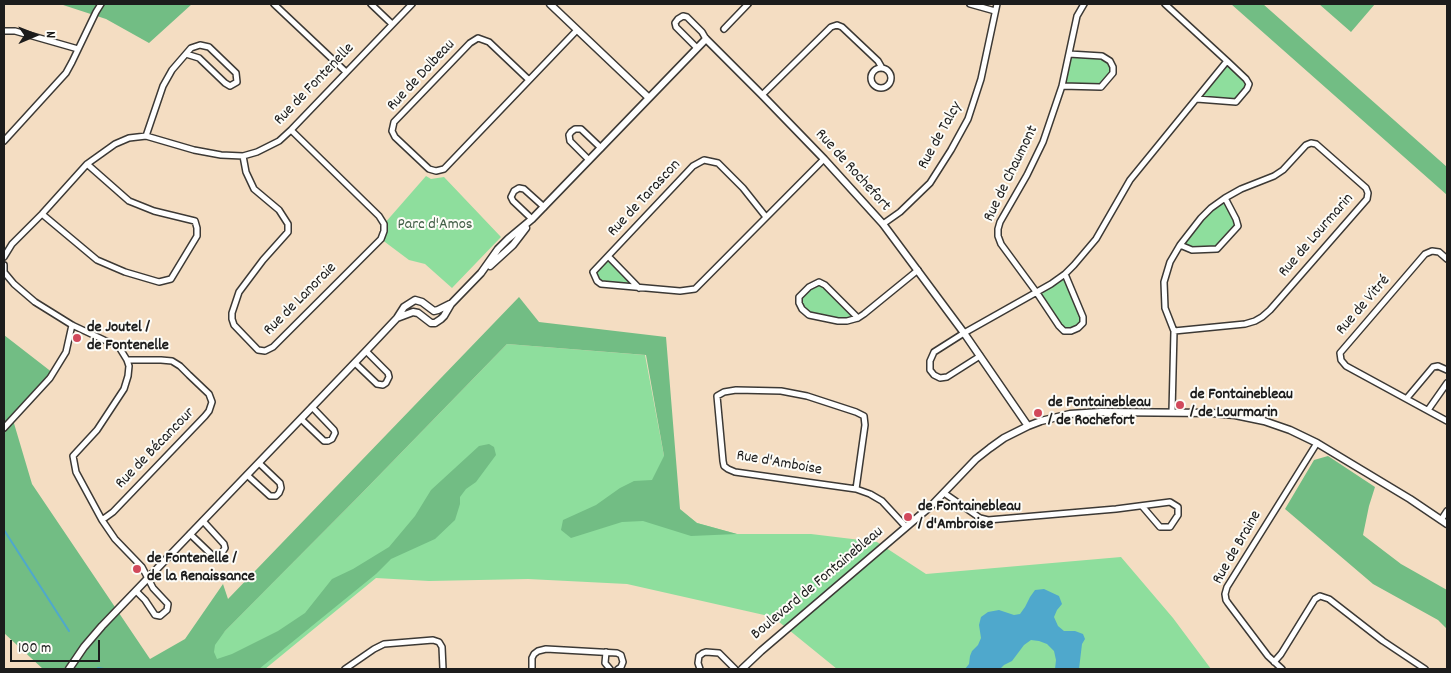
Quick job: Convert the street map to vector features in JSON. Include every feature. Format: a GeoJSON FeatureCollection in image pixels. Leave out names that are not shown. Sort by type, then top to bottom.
{"type":"FeatureCollection","features":[{"type":"Feature","properties":{"kind":"street"},"geometry":{"type":"LineString","coordinates":[[4,141],[66,73],[101,4]]}},
{"type":"Feature","properties":{"kind":"street"},"geometry":{"type":"LineString","coordinates":[[274,4],[346,72]]}},
{"type":"Feature","properties":{"kind":"street"},"geometry":{"type":"LineString","coordinates":[[371,4],[392,24]]}},
{"type":"Feature","properties":{"kind":"street","name":"Rue de Fontenelle"},"geometry":{"type":"LineString","coordinates":[[4,257],[12,244],[88,164],[115,144],[129,138],[146,136],[194,150],[221,155],[243,156],[257,152],[279,141],[412,4]]}},
{"type":"Feature","properties":{"kind":"street"},"geometry":{"type":"LineString","coordinates":[[550,4],[649,98]]}},
{"type":"Feature","properties":{"kind":"street"},"geometry":{"type":"LineString","coordinates":[[724,28],[748,4]]}},
{"type":"Feature","properties":{"kind":"street"},"geometry":{"type":"LineString","coordinates":[[970,4],[995,11]]}},
{"type":"Feature","properties":{"kind":"street","name":"Rue de Talcy"},"geometry":{"type":"LineString","coordinates":[[883,224],[900,212],[930,183],[968,119],[981,79],[997,4]]}},
{"type":"Feature","properties":{"kind":"street","name":"Rue de Chaumont"},"geometry":{"type":"LineString","coordinates":[[1065,274],[1083,317],[1083,323],[1078,328],[1064,331],[1001,244],[998,229],[1043,142],[1062,86],[1077,16],[1084,4]]}},
{"type":"Feature","properties":{"kind":"street"},"geometry":{"type":"LineString","coordinates":[[1165,4],[1246,79],[1248,84],[1247,89],[1236,102],[1196,99]]}},
{"type":"Feature","properties":{"kind":"street"},"geometry":{"type":"LineString","coordinates":[[397,318],[410,312],[415,312],[429,322],[435,323],[444,316],[451,304],[481,273],[513,245],[532,219],[706,39],[702,32],[687,17],[683,16],[675,23],[676,28],[697,48]]}},
{"type":"Feature","properties":{"kind":"street"},"geometry":{"type":"LineString","coordinates":[[762,94],[831,27],[836,25],[842,27],[888,72],[890,82],[886,87],[880,89],[871,83],[870,77],[873,71],[882,68]]}},
{"type":"Feature","properties":{"kind":"street","name":"Rue de Dolbeau"},"geometry":{"type":"LineString","coordinates":[[529,80],[489,42],[478,38],[470,43],[394,122],[392,131],[395,137],[429,169],[436,171],[444,169],[577,30]]}},
{"type":"Feature","properties":{"kind":"street"},"geometry":{"type":"LineString","coordinates":[[4,31],[15,31],[78,49]]}},
{"type":"Feature","properties":{"kind":"street","name":"Rue de Rochefort"},"geometry":{"type":"LineString","coordinates":[[706,39],[762,94],[883,224],[964,333],[1028,426]]}},
{"type":"Feature","properties":{"kind":"street"},"geometry":{"type":"LineString","coordinates":[[146,136],[163,86],[172,70],[191,48],[200,45],[209,47],[236,74],[236,82],[230,86],[199,58],[186,54]]}},
{"type":"Feature","properties":{"kind":"street"},"geometry":{"type":"LineString","coordinates":[[1062,86],[1101,87],[1113,73],[1110,61],[1102,56],[1069,54]]}},
{"type":"Feature","properties":{"kind":"street"},"geometry":{"type":"LineString","coordinates":[[980,356],[947,377],[940,378],[930,370],[930,361],[934,352],[964,333],[1037,293],[1065,274],[1096,239],[1130,180],[1227,61]]}},
{"type":"Feature","properties":{"kind":"street"},"geometry":{"type":"LineString","coordinates":[[589,160],[570,140],[569,135],[571,132],[576,129],[581,130],[601,148]]}},
{"type":"Feature","properties":{"kind":"street","name":"Rue de Lanoraie"},"geometry":{"type":"LineString","coordinates":[[243,156],[246,172],[254,189],[279,210],[288,224],[288,232],[263,260],[239,292],[232,313],[234,325],[258,350],[265,351],[380,238],[384,231],[384,224],[379,216],[291,130]]}},
{"type":"Feature","properties":{"kind":"street","name":"Rue de Lourmarin"},"geometry":{"type":"LineString","coordinates":[[1172,412],[1174,331],[1165,308],[1164,282],[1170,262],[1180,245],[1201,218],[1225,198],[1283,170],[1306,145],[1311,143],[1316,144],[1366,188],[1368,193],[1367,199],[1262,317],[1245,324],[1174,331]]}},
{"type":"Feature","properties":{"kind":"street","name":"Rue de Tarascon"},"geometry":{"type":"LineString","coordinates":[[766,217],[743,188],[718,163],[704,160],[693,166],[593,272],[597,281],[601,284],[680,291],[695,290],[824,159]]}},
{"type":"Feature","properties":{"kind":"street"},"geometry":{"type":"LineString","coordinates":[[42,214],[97,260],[125,272],[159,282],[171,279],[197,236],[195,221],[154,211],[129,201],[88,164]]}},
{"type":"Feature","properties":{"kind":"street"},"geometry":{"type":"LineString","coordinates":[[532,219],[513,201],[514,191],[524,188],[544,207]]}},
{"type":"Feature","properties":{"kind":"street"},"geometry":{"type":"LineString","coordinates":[[1180,245],[1192,250],[1217,249],[1238,226],[1236,218],[1225,198]]}},
{"type":"Feature","properties":{"kind":"street","name":"Rue de Vitré"},"geometry":{"type":"LineString","coordinates":[[1447,259],[1439,252],[1432,251],[1425,254],[1340,353],[1341,360],[1346,366],[1408,398],[1447,421]]}},
{"type":"Feature","properties":{"kind":"street","name":"Rue de Tarascon"},"geometry":{"type":"LineString","coordinates":[[608,256],[639,288]]}},
{"type":"Feature","properties":{"kind":"street"},"geometry":{"type":"LineString","coordinates":[[4,265],[4,272],[14,284],[35,302],[72,325],[119,347],[127,360],[129,366],[128,376],[124,389],[97,430],[73,456],[76,472],[102,520],[115,539],[142,567],[153,588],[168,604],[168,609],[160,616],[155,616],[145,600],[136,591]]}},
{"type":"Feature","properties":{"kind":"street"},"geometry":{"type":"LineString","coordinates":[[858,318],[825,285],[819,282],[809,287],[800,297],[799,303],[802,309],[809,314],[838,321],[847,321],[858,318],[918,270]]}},
{"type":"Feature","properties":{"kind":"street"},"geometry":{"type":"LineString","coordinates":[[70,669],[91,638],[355,363],[397,318],[404,306],[413,301],[420,301],[435,311],[451,304]]}},
{"type":"Feature","properties":{"kind":"street"},"geometry":{"type":"LineString","coordinates":[[4,428],[50,378],[66,352],[72,325]]}},
{"type":"Feature","properties":{"kind":"street"},"geometry":{"type":"LineString","coordinates":[[355,363],[377,384],[383,385],[386,383],[389,377],[388,373],[366,351]]}},
{"type":"Feature","properties":{"kind":"street","name":"Rue de Bécancour"},"geometry":{"type":"LineString","coordinates":[[102,520],[113,512],[205,416],[212,402],[209,394],[180,366],[172,362],[151,359],[127,360]]}},
{"type":"Feature","properties":{"kind":"street"},"geometry":{"type":"LineString","coordinates":[[1408,398],[1433,367],[1438,366],[1447,370]]}},
{"type":"Feature","properties":{"kind":"street"},"geometry":{"type":"LineString","coordinates":[[1428,410],[1447,383]]}},
{"type":"Feature","properties":{"kind":"street","name":"Rue d'Amboise"},"geometry":{"type":"LineString","coordinates":[[856,489],[865,425],[864,416],[807,396],[781,391],[736,390],[724,392],[717,396],[723,461],[724,466],[728,469],[735,472],[856,489],[882,501],[906,527]]}},
{"type":"Feature","properties":{"kind":"street"},"geometry":{"type":"LineString","coordinates":[[301,419],[324,441],[332,439],[335,434],[334,430],[312,407]]}},
{"type":"Feature","properties":{"kind":"street","name":"Boulevard de Fontainebleau"},"geometry":{"type":"LineString","coordinates":[[742,669],[944,494],[976,459],[990,448],[1004,438],[1028,426],[1070,414],[1101,412],[1224,413],[1264,421],[1290,430],[1317,443],[1402,494],[1447,524]]}},
{"type":"Feature","properties":{"kind":"street","name":"Rue de Braine"},"geometry":{"type":"LineString","coordinates":[[1282,669],[1274,662],[1228,603],[1225,594],[1227,587],[1317,443]]}},
{"type":"Feature","properties":{"kind":"street"},"geometry":{"type":"LineString","coordinates":[[247,475],[270,496],[274,497],[279,493],[281,490],[280,483],[259,463]]}},
{"type":"Feature","properties":{"kind":"street"},"geometry":{"type":"LineString","coordinates":[[944,494],[980,518],[988,520],[1170,502],[1178,507],[1178,515],[1170,527],[1160,527],[1142,506]]}},
{"type":"Feature","properties":{"kind":"street"},"geometry":{"type":"LineString","coordinates":[[1440,520],[1447,512]]}},
{"type":"Feature","properties":{"kind":"street"},"geometry":{"type":"LineString","coordinates":[[190,534],[211,554],[215,556],[221,554],[225,548],[224,544],[203,521]]}},
{"type":"Feature","properties":{"kind":"street"},"geometry":{"type":"LineString","coordinates":[[1274,662],[1281,654],[1315,599],[1323,596],[1383,641],[1425,669]]}},
{"type":"Feature","properties":{"kind":"street"},"geometry":{"type":"LineString","coordinates":[[345,669],[374,648],[384,644],[433,640],[439,642],[442,648],[443,669]]}},
{"type":"Feature","properties":{"kind":"street"},"geometry":{"type":"LineString","coordinates":[[532,669],[533,656],[536,652],[543,649],[617,653],[621,656],[623,663],[618,669]]}},
{"type":"Feature","properties":{"kind":"street"},"geometry":{"type":"LineString","coordinates":[[606,652],[605,662],[610,669]]}},
{"type":"Feature","properties":{"kind":"street"},"geometry":{"type":"LineString","coordinates":[[700,669],[698,663],[699,656],[703,652],[719,653],[735,669]]}},
{"type":"Feature","properties":{"kind":"green space"},"geometry":{"type":"Polygon","coordinates":[[[60,4],[192,4],[149,43],[106,19],[60,4]]]}},
{"type":"Feature","properties":{"kind":"green space"},"geometry":{"type":"Polygon","coordinates":[[[1231,4],[1263,4],[1447,167],[1447,195],[1231,4]]]}},
{"type":"Feature","properties":{"kind":"green space"},"geometry":{"type":"Polygon","coordinates":[[[1319,4],[1375,4],[1351,32],[1319,4]]]}},
{"type":"Feature","properties":{"kind":"green space"},"geometry":{"type":"Polygon","coordinates":[[[1069,54],[1102,56],[1110,61],[1113,73],[1101,87],[1062,86],[1069,54]]]}},
{"type":"Feature","properties":{"kind":"green space"},"geometry":{"type":"Polygon","coordinates":[[[1227,61],[1249,84],[1236,102],[1197,99],[1227,61]]]}},
{"type":"Feature","properties":{"kind":"green space","name":"Parc d'Amos"},"geometry":{"type":"Polygon","coordinates":[[[426,176],[431,179],[444,177],[501,237],[452,288],[425,264],[409,260],[381,239],[384,224],[426,176]]]}},
{"type":"Feature","properties":{"kind":"green space"},"geometry":{"type":"Polygon","coordinates":[[[1225,198],[1238,226],[1217,249],[1192,250],[1180,245],[1201,218],[1225,198]]]}},
{"type":"Feature","properties":{"kind":"green space"},"geometry":{"type":"Polygon","coordinates":[[[608,256],[639,288],[601,284],[593,272],[608,256]]]}},
{"type":"Feature","properties":{"kind":"green space"},"geometry":{"type":"Polygon","coordinates":[[[1065,274],[1083,323],[1078,328],[1064,331],[1037,293],[1065,274]]]}},
{"type":"Feature","properties":{"kind":"green space"},"geometry":{"type":"Polygon","coordinates":[[[819,282],[858,318],[847,321],[816,316],[802,309],[800,297],[819,282]]]}},
{"type":"Feature","properties":{"kind":"green space"},"geometry":{"type":"Polygon","coordinates":[[[519,297],[539,322],[666,337],[680,509],[697,523],[737,534],[691,536],[643,521],[622,522],[571,538],[561,530],[563,520],[596,505],[620,488],[634,481],[652,480],[664,456],[646,355],[507,344],[225,631],[215,645],[214,652],[217,659],[232,654],[278,631],[305,613],[332,579],[353,569],[389,547],[415,516],[431,490],[479,446],[489,444],[494,447],[496,455],[476,482],[466,489],[460,497],[455,520],[435,539],[391,559],[376,574],[259,669],[43,669],[4,633],[4,335],[53,373],[13,420],[32,484],[150,659],[185,639],[223,584],[228,599],[519,297]]]}},
{"type":"Feature","properties":{"kind":"green space"},"geometry":{"type":"Polygon","coordinates":[[[507,344],[645,355],[664,456],[680,510],[697,523],[737,534],[811,534],[877,542],[926,574],[1121,557],[1173,618],[1211,669],[837,669],[773,617],[627,584],[528,579],[429,581],[376,578],[265,669],[187,669],[507,344]]]}},
{"type":"Feature","properties":{"kind":"green space"},"geometry":{"type":"Polygon","coordinates":[[[1328,456],[1375,487],[1363,535],[1401,564],[1447,590],[1447,629],[1438,620],[1373,584],[1285,509],[1314,460],[1328,456]]]}},
{"type":"Feature","properties":{"kind":"water"},"geometry":{"type":"Polygon","coordinates":[[[1044,589],[1059,596],[1062,604],[1054,617],[1058,626],[1064,631],[1075,631],[1083,634],[1085,639],[1082,644],[1079,669],[1055,669],[1054,651],[1047,644],[1031,640],[1024,645],[1012,661],[1000,669],[965,669],[969,664],[972,651],[978,645],[981,638],[979,625],[981,617],[988,612],[999,610],[1014,615],[1020,614],[1035,590],[1044,589]]]}},
{"type":"Feature","properties":{"kind":"waterway"},"geometry":{"type":"LineString","coordinates":[[4,530],[69,631]]}},
{"type":"Feature","properties":{"kind":"waterway"},"geometry":{"type":"LineString","coordinates":[[98,668],[104,669]]}},
{"type":"Feature","properties":{"kind":"place","name":"de Joutel / de Fontenelle"},"geometry":{"type":"Point","coordinates":[77,338]}},
{"type":"Feature","properties":{"kind":"place","name":"de Fontainebleau / de Lourmarin"},"geometry":{"type":"Point","coordinates":[1180,405]}},
{"type":"Feature","properties":{"kind":"place","name":"de Fontainebleau / de Rochefort"},"geometry":{"type":"Point","coordinates":[1038,413]}},
{"type":"Feature","properties":{"kind":"place","name":"de Fontainebleau / d'Ambroise"},"geometry":{"type":"Point","coordinates":[908,517]}},
{"type":"Feature","properties":{"kind":"place","name":"de Fontenelle / de la Renaissance"},"geometry":{"type":"Point","coordinates":[137,569]}}]}
